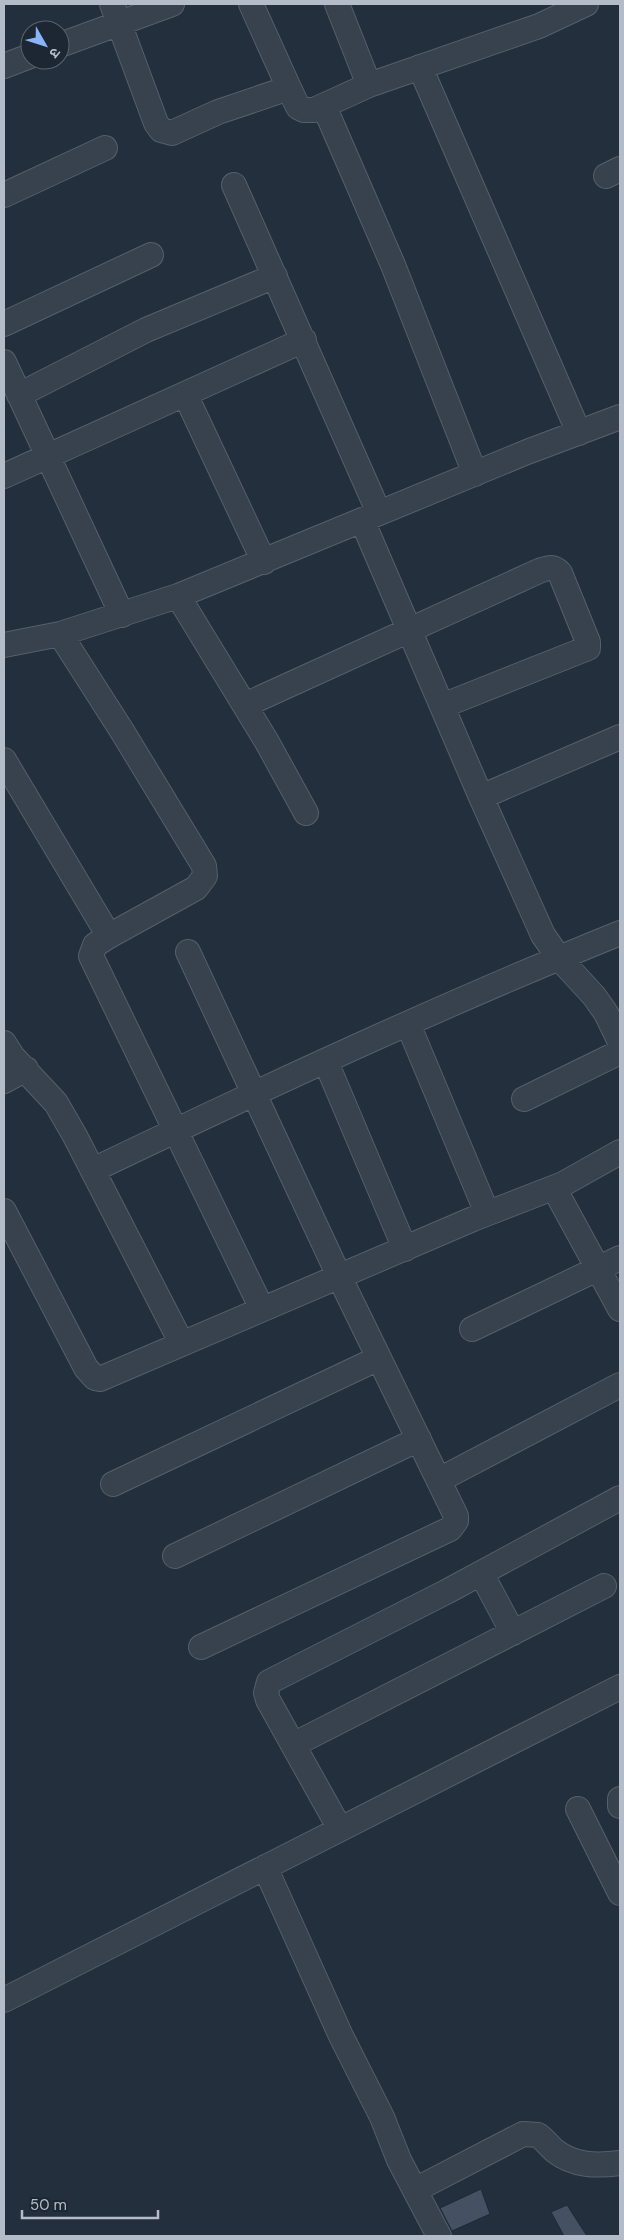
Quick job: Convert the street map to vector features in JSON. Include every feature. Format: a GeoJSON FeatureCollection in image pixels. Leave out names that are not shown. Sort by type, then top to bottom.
{"type":"FeatureCollection","features":[{"type":"Feature","properties":{"kind":"street"},"geometry":{"type":"LineString","coordinates":[[70,39],[115,13],[172,4]]}},
{"type":"Feature","properties":{"kind":"street"},"geometry":{"type":"LineString","coordinates":[[251,4],[294,101],[304,110],[309,111],[368,85],[539,26],[586,4]]}},
{"type":"Feature","properties":{"kind":"street"},"geometry":{"type":"LineString","coordinates":[[337,4],[368,85]]}},
{"type":"Feature","properties":{"kind":"street"},"geometry":{"type":"LineString","coordinates":[[115,13],[156,123],[161,130],[172,132],[218,112],[289,88]]}},
{"type":"Feature","properties":{"kind":"street"},"geometry":{"type":"LineString","coordinates":[[4,66],[20,60]]}},
{"type":"Feature","properties":{"kind":"street"},"geometry":{"type":"LineString","coordinates":[[420,66],[579,432]]}},
{"type":"Feature","properties":{"kind":"street"},"geometry":{"type":"LineString","coordinates":[[324,106],[393,265],[476,474]]}},
{"type":"Feature","properties":{"kind":"street"},"geometry":{"type":"LineString","coordinates":[[4,196],[105,148]]}},
{"type":"Feature","properties":{"kind":"street"},"geometry":{"type":"LineString","coordinates":[[234,185],[304,340],[371,516],[409,630],[543,935],[559,958],[594,996],[606,1013],[620,1042]]}},
{"type":"Feature","properties":{"kind":"street"},"geometry":{"type":"LineString","coordinates":[[4,324],[151,255]]}},
{"type":"Feature","properties":{"kind":"street"},"geometry":{"type":"LineString","coordinates":[[19,395],[146,330],[275,276]]}},
{"type":"Feature","properties":{"kind":"street"},"geometry":{"type":"LineString","coordinates":[[4,476],[304,340]]}},
{"type":"Feature","properties":{"kind":"street"},"geometry":{"type":"LineString","coordinates":[[5,367],[122,615]]}},
{"type":"Feature","properties":{"kind":"street"},"geometry":{"type":"LineString","coordinates":[[185,394],[264,562]]}},
{"type":"Feature","properties":{"kind":"street"},"geometry":{"type":"LineString","coordinates":[[4,644],[60,634],[178,596],[264,562],[371,516],[620,417]]}},
{"type":"Feature","properties":{"kind":"street"},"geometry":{"type":"LineString","coordinates":[[245,705],[549,567],[556,568],[560,573],[588,642],[588,648],[442,706]]}},
{"type":"Feature","properties":{"kind":"street"},"geometry":{"type":"LineString","coordinates":[[178,596],[245,705],[306,813]]}},
{"type":"Feature","properties":{"kind":"street"},"geometry":{"type":"LineString","coordinates":[[60,634],[122,731],[204,866],[205,876],[196,888],[109,936],[95,945],[90,956],[177,1130],[262,1309]]}},
{"type":"Feature","properties":{"kind":"street"},"geometry":{"type":"LineString","coordinates":[[481,797],[620,737]]}},
{"type":"Feature","properties":{"kind":"street"},"geometry":{"type":"LineString","coordinates":[[4,760],[109,936]]}},
{"type":"Feature","properties":{"kind":"street"},"geometry":{"type":"LineString","coordinates":[[93,1170],[253,1094],[408,1024],[620,933]]}},
{"type":"Feature","properties":{"kind":"street"},"geometry":{"type":"LineString","coordinates":[[188,952],[253,1094],[456,1516],[456,1521],[450,1529],[201,1648]]}},
{"type":"Feature","properties":{"kind":"street"},"geometry":{"type":"LineString","coordinates":[[408,1024],[487,1213]]}},
{"type":"Feature","properties":{"kind":"street"},"geometry":{"type":"LineString","coordinates":[[4,1043],[13,1057],[56,1103],[93,1170],[182,1344]]}},
{"type":"Feature","properties":{"kind":"street"},"geometry":{"type":"LineString","coordinates":[[524,1100],[620,1052]]}},
{"type":"Feature","properties":{"kind":"street"},"geometry":{"type":"LineString","coordinates":[[326,1062],[405,1249]]}},
{"type":"Feature","properties":{"kind":"street"},"geometry":{"type":"LineString","coordinates":[[4,1081],[26,1069]]}},
{"type":"Feature","properties":{"kind":"street"},"geometry":{"type":"LineString","coordinates":[[4,1211],[86,1368],[95,1378],[106,1378],[487,1213],[554,1188],[620,1152]]}},
{"type":"Feature","properties":{"kind":"street"},"geometry":{"type":"LineString","coordinates":[[554,1188],[620,1309]]}},
{"type":"Feature","properties":{"kind":"street"},"geometry":{"type":"LineString","coordinates":[[472,1329],[599,1270],[620,1258]]}},
{"type":"Feature","properties":{"kind":"street"},"geometry":{"type":"LineString","coordinates":[[112,1484],[379,1358]]}},
{"type":"Feature","properties":{"kind":"street"},"geometry":{"type":"LineString","coordinates":[[439,1480],[620,1385]]}},
{"type":"Feature","properties":{"kind":"street"},"geometry":{"type":"LineString","coordinates":[[175,1556],[419,1439]]}},
{"type":"Feature","properties":{"kind":"street"},"geometry":{"type":"LineString","coordinates":[[340,1829],[268,1700],[266,1693],[269,1682],[481,1573],[620,1498]]}},
{"type":"Feature","properties":{"kind":"street"},"geometry":{"type":"LineString","coordinates":[[481,1573],[513,1633]]}},
{"type":"Feature","properties":{"kind":"street"},"geometry":{"type":"LineString","coordinates":[[293,1745],[604,1586]]}},
{"type":"Feature","properties":{"kind":"street"},"geometry":{"type":"LineString","coordinates":[[4,2000],[620,1686]]}},
{"type":"Feature","properties":{"kind":"street"},"geometry":{"type":"LineString","coordinates":[[620,1799],[620,1806]]}},
{"type":"Feature","properties":{"kind":"street"},"geometry":{"type":"LineString","coordinates":[[578,1809],[620,1893]]}},
{"type":"Feature","properties":{"kind":"street"},"geometry":{"type":"LineString","coordinates":[[265,1867],[307,1962],[374,2099],[399,2160],[439,2236]]}},
{"type":"Feature","properties":{"kind":"street"},"geometry":{"type":"LineString","coordinates":[[415,2190],[523,2134],[538,2135],[568,2160],[602,2165],[620,2163]]}},
{"type":"Feature","properties":{"kind":"building"},"geometry":{"type":"Polygon","coordinates":[[[481,2189],[490,2214],[452,2231],[440,2208],[481,2189]]]}},
{"type":"Feature","properties":{"kind":"building"},"geometry":{"type":"Polygon","coordinates":[[[567,2205],[587,2236],[564,2236],[551,2212],[567,2205]]]}}]}
